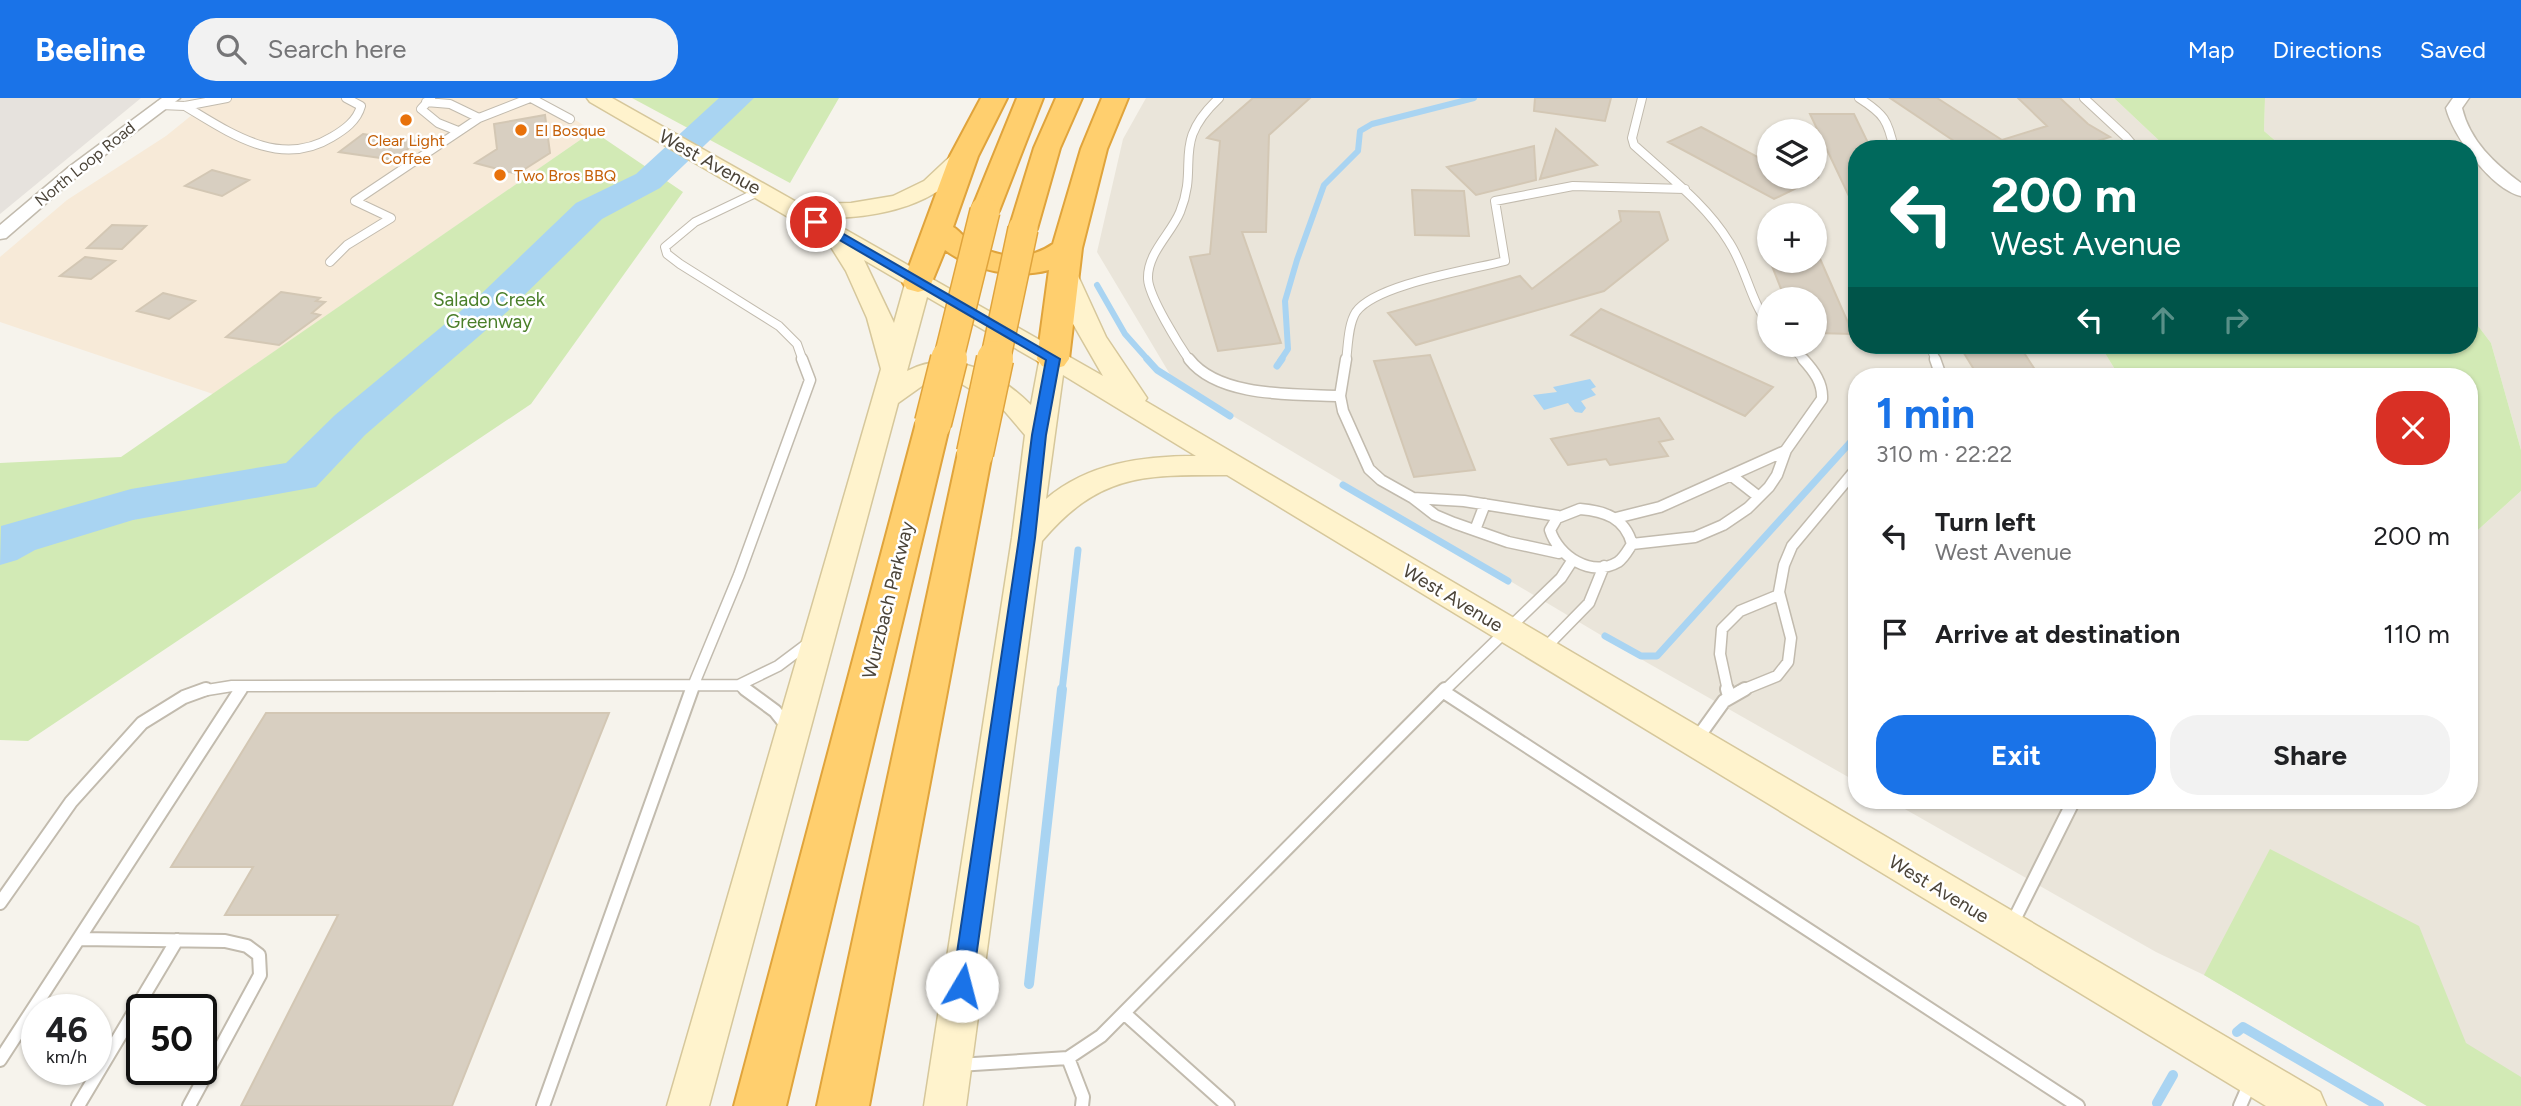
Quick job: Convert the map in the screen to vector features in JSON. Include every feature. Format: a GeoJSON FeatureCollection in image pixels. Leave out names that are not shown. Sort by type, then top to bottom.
{"type":"FeatureCollection","features":[{"type":"Feature","properties":{"kind":"highway"},"geometry":{"type":"LineString","coordinates":[[919,283],[964,156],[994,98]]}},
{"type":"Feature","properties":{"kind":"highway","name":"Wurzbach Parkway"},"geometry":{"type":"LineString","coordinates":[[760,1106],[985,211],[1030,98]]}},
{"type":"Feature","properties":{"kind":"highway"},"geometry":{"type":"LineString","coordinates":[[843,1106],[1023,229],[1047,148],[1069,98]]}},
{"type":"Feature","properties":{"kind":"highway"},"geometry":{"type":"LineString","coordinates":[[1053,359],[1065,259],[1094,149],[1115,98]]}},
{"type":"Feature","properties":{"kind":"highway"},"geometry":{"type":"LineString","coordinates":[[940,219],[949,241],[967,252],[1013,266],[1065,259]]}},
{"type":"Feature","properties":{"kind":"highway"},"geometry":{"type":"LineString","coordinates":[[867,1106],[871,974]]}},
{"type":"Feature","properties":{"kind":"main road","name":"West Avenue"},"geometry":{"type":"LineString","coordinates":[[597,98],[798,211],[1145,413],[2305,1106]]}},
{"type":"Feature","properties":{"kind":"main road"},"geometry":{"type":"LineString","coordinates":[[798,211],[847,212],[875,209],[902,201],[934,185],[964,156]]}},
{"type":"Feature","properties":{"kind":"main road"},"geometry":{"type":"LineString","coordinates":[[834,233],[858,271],[880,318],[893,368]]}},
{"type":"Feature","properties":{"kind":"main road"},"geometry":{"type":"LineString","coordinates":[[1065,259],[1079,314],[1106,363],[1145,413]]}},
{"type":"Feature","properties":{"kind":"main road"},"geometry":{"type":"LineString","coordinates":[[688,1106],[919,283]]}},
{"type":"Feature","properties":{"kind":"main road"},"geometry":{"type":"LineString","coordinates":[[945,1106],[1027,538],[1039,435],[1053,359]]}},
{"type":"Feature","properties":{"kind":"main road"},"geometry":{"type":"LineString","coordinates":[[884,401],[916,376],[936,370],[960,370],[1014,402],[1026,413],[1039,435]]}},
{"type":"Feature","properties":{"kind":"main road"},"geometry":{"type":"LineString","coordinates":[[1027,538],[1062,500],[1095,479],[1161,466],[1233,466]]}},
{"type":"Feature","properties":{"kind":"street"},"geometry":{"type":"LineString","coordinates":[[2461,98],[2454,108],[2456,122],[2466,140]]}},
{"type":"Feature","properties":{"kind":"street","name":"North Loop Road"},"geometry":{"type":"LineString","coordinates":[[0,234],[75,170],[172,103]]}},
{"type":"Feature","properties":{"kind":"street"},"geometry":{"type":"LineString","coordinates":[[2478,151],[2521,191]]}},
{"type":"Feature","properties":{"kind":"lane"},"geometry":{"type":"LineString","coordinates":[[172,103],[228,98]]}},
{"type":"Feature","properties":{"kind":"lane"},"geometry":{"type":"LineString","coordinates":[[172,103],[264,150],[286,152],[317,146],[352,122],[360,113],[361,106],[346,98]]}},
{"type":"Feature","properties":{"kind":"lane"},"geometry":{"type":"LineString","coordinates":[[330,262],[347,245],[391,218],[355,201],[479,118],[531,98],[570,119]]}},
{"type":"Feature","properties":{"kind":"lane"},"geometry":{"type":"LineString","coordinates":[[1219,98],[1204,110],[1193,124],[1189,138],[1183,201],[1173,227],[1152,259],[1147,275],[1151,294],[1191,362],[1204,374],[1231,384],[1277,392],[1340,396]]}},
{"type":"Feature","properties":{"kind":"lane"},"geometry":{"type":"LineString","coordinates":[[1642,98],[1632,138],[1634,145],[1712,216],[1731,244],[1757,308]]}},
{"type":"Feature","properties":{"kind":"lane"},"geometry":{"type":"LineString","coordinates":[[1859,98],[1880,112],[1889,125],[1892,140]]}},
{"type":"Feature","properties":{"kind":"lane"},"geometry":{"type":"LineString","coordinates":[[2084,98],[2129,140]]}},
{"type":"Feature","properties":{"kind":"lane"},"geometry":{"type":"LineString","coordinates":[[458,131],[438,123],[421,109],[428,100],[450,104],[479,118]]}},
{"type":"Feature","properties":{"kind":"lane"},"geometry":{"type":"LineString","coordinates":[[1413,498],[1485,504],[1558,516],[1580,509],[1605,513],[1616,518],[1631,534],[1632,544],[1628,554],[1619,562],[1588,566],[1559,553],[1508,542],[1435,515],[1413,498],[1381,480],[1369,469],[1343,411],[1340,396],[1354,315],[1366,301],[1392,289],[1505,261],[1495,201],[1573,186],[1685,189]]}},
{"type":"Feature","properties":{"kind":"lane"},"geometry":{"type":"LineString","coordinates":[[543,1106],[693,685],[739,575],[810,380],[797,344],[779,326],[680,264],[667,254],[665,247],[669,240],[689,227],[760,191]]}},
{"type":"Feature","properties":{"kind":"lane"},"geometry":{"type":"LineString","coordinates":[[1632,544],[1682,540],[1713,529],[1734,520],[1759,497],[1777,475],[1785,451],[1815,415],[1824,399],[1812,366],[1803,357]]}},
{"type":"Feature","properties":{"kind":"lane"},"geometry":{"type":"LineString","coordinates":[[1616,518],[1660,507],[1785,451]]}},
{"type":"Feature","properties":{"kind":"lane"},"geometry":{"type":"LineString","coordinates":[[1732,476],[1759,497]]}},
{"type":"Feature","properties":{"kind":"lane"},"geometry":{"type":"LineString","coordinates":[[1694,742],[1729,696],[1764,684],[1787,665],[1792,651],[1790,631],[1779,595],[1782,572],[1792,546],[1848,479]]}},
{"type":"Feature","properties":{"kind":"lane"},"geometry":{"type":"LineString","coordinates":[[1475,530],[1485,504]]}},
{"type":"Feature","properties":{"kind":"lane"},"geometry":{"type":"LineString","coordinates":[[1558,516],[1549,533],[1559,553]]}},
{"type":"Feature","properties":{"kind":"lane"},"geometry":{"type":"LineString","coordinates":[[951,1065],[1068,1058],[1101,1036],[1505,629],[1561,578],[1572,561]]}},
{"type":"Feature","properties":{"kind":"lane"},"geometry":{"type":"LineString","coordinates":[[1542,651],[1587,607],[1599,590],[1604,566]]}},
{"type":"Feature","properties":{"kind":"lane"},"geometry":{"type":"LineString","coordinates":[[1729,696],[1722,664],[1720,633],[1726,619],[1741,609],[1779,595]]}},
{"type":"Feature","properties":{"kind":"lane"},"geometry":{"type":"LineString","coordinates":[[0,903],[71,802],[142,723],[184,697],[206,689],[243,686],[739,685],[778,666],[818,636]]}},
{"type":"Feature","properties":{"kind":"lane"},"geometry":{"type":"LineString","coordinates":[[739,685],[775,711],[792,731]]}},
{"type":"Feature","properties":{"kind":"lane"},"geometry":{"type":"LineString","coordinates":[[0,1060],[243,686]]}},
{"type":"Feature","properties":{"kind":"lane"},"geometry":{"type":"LineString","coordinates":[[1444,692],[2078,1106]]}},
{"type":"Feature","properties":{"kind":"lane"},"geometry":{"type":"LineString","coordinates":[[2009,931],[2070,809]]}},
{"type":"Feature","properties":{"kind":"lane"},"geometry":{"type":"LineString","coordinates":[[79,939],[225,941],[247,946],[259,955],[260,975],[188,1106]]}},
{"type":"Feature","properties":{"kind":"lane"},"geometry":{"type":"LineString","coordinates":[[78,1106],[177,940]]}},
{"type":"Feature","properties":{"kind":"lane"},"geometry":{"type":"LineString","coordinates":[[1124,1013],[1228,1106]]}},
{"type":"Feature","properties":{"kind":"lane"},"geometry":{"type":"LineString","coordinates":[[1068,1058],[1083,1097],[1082,1106]]}},
{"type":"Feature","properties":{"kind":"lane"},"geometry":{"type":"LineString","coordinates":[[2240,1106],[2254,1076]]}},
{"type":"Feature","properties":{"kind":"shaded area"},"geometry":{"type":"Polygon","coordinates":[[[0,98],[141,98],[0,214],[0,98]]]}},
{"type":"Feature","properties":{"kind":"shaded area"},"geometry":{"type":"Polygon","coordinates":[[[213,98],[540,98],[593,131],[213,394],[0,322],[0,257],[67,200],[166,136],[213,98]]]}},
{"type":"Feature","properties":{"kind":"shaded area"},"geometry":{"type":"Polygon","coordinates":[[[1146,98],[2114,98],[2158,140],[1848,140],[1848,354],[2106,354],[2114,368],[1848,368],[1848,777],[1646,662],[1174,381],[1097,252],[1123,139],[1146,98]]]}},
{"type":"Feature","properties":{"kind":"shaded area"},"geometry":{"type":"Polygon","coordinates":[[[2265,98],[2521,98],[2521,450],[2491,343],[2478,326],[2478,140],[2274,140],[2264,131],[2265,98]]]}},
{"type":"Feature","properties":{"kind":"shaded area"},"geometry":{"type":"Polygon","coordinates":[[[2521,491],[2521,1106],[2427,1106],[2204,975],[2156,952],[1905,809],[2478,809],[2478,530],[2521,491]]]}},
{"type":"Feature","properties":{"kind":"green space"},"geometry":{"type":"Polygon","coordinates":[[[632,98],[839,98],[790,183],[632,98]]]}},
{"type":"Feature","properties":{"kind":"green space"},"geometry":{"type":"Polygon","coordinates":[[[2114,98],[2265,98],[2264,131],[2274,140],[2158,140],[2114,98]]]}},
{"type":"Feature","properties":{"kind":"green space","name":"Salado Creek Greenway"},"geometry":{"type":"Polygon","coordinates":[[[593,131],[683,192],[531,404],[28,741],[0,740],[0,463],[121,457],[593,131]]]}},
{"type":"Feature","properties":{"kind":"green space"},"geometry":{"type":"Polygon","coordinates":[[[2478,326],[2491,343],[2521,450],[2521,491],[2478,530],[2478,368],[2114,368],[2106,354],[2478,354],[2478,326]]]}},
{"type":"Feature","properties":{"kind":"green space"},"geometry":{"type":"Polygon","coordinates":[[[2270,849],[2419,926],[2466,1043],[2521,1077],[2521,1106],[2427,1106],[2204,975],[2270,849]]]}},
{"type":"Feature","properties":{"kind":"water"},"geometry":{"type":"Polygon","coordinates":[[[1590,379],[1596,387],[1591,389],[1596,395],[1581,401],[1586,408],[1582,413],[1575,412],[1568,403],[1544,410],[1533,395],[1557,392],[1553,387],[1590,379]]]}},
{"type":"Feature","properties":{"kind":"building"},"geometry":{"type":"Polygon","coordinates":[[[1253,98],[1310,98],[1269,135],[1266,232],[1242,232],[1281,343],[1218,351],[1190,257],[1210,254],[1220,141],[1207,138],[1253,98]]]}},
{"type":"Feature","properties":{"kind":"building"},"geometry":{"type":"Polygon","coordinates":[[[1535,98],[1611,98],[1605,121],[1534,111],[1535,98]]]}},
{"type":"Feature","properties":{"kind":"building"},"geometry":{"type":"Polygon","coordinates":[[[1890,98],[1937,98],[2002,140],[1953,140],[1890,98]]]}},
{"type":"Feature","properties":{"kind":"building"},"geometry":{"type":"Polygon","coordinates":[[[2018,98],[2060,98],[2088,124],[2110,137],[2101,140],[2002,140],[2047,126],[2018,98]]]}},
{"type":"Feature","properties":{"kind":"building"},"geometry":{"type":"Polygon","coordinates":[[[1810,114],[1854,114],[1867,140],[1848,140],[1848,194],[1827,150],[1827,119],[1812,119],[1810,114]]]}},
{"type":"Feature","properties":{"kind":"building"},"geometry":{"type":"Polygon","coordinates":[[[545,115],[550,153],[517,174],[475,163],[497,149],[494,124],[545,115]]]}},
{"type":"Feature","properties":{"kind":"building"},"geometry":{"type":"Polygon","coordinates":[[[1701,127],[1757,157],[1757,189],[1794,189],[1774,199],[1668,142],[1701,127]]]}},
{"type":"Feature","properties":{"kind":"building"},"geometry":{"type":"Polygon","coordinates":[[[1556,129],[1597,165],[1540,179],[1556,129]]]}},
{"type":"Feature","properties":{"kind":"building"},"geometry":{"type":"Polygon","coordinates":[[[363,134],[418,141],[394,160],[339,152],[363,134]]]}},
{"type":"Feature","properties":{"kind":"building"},"geometry":{"type":"Polygon","coordinates":[[[1534,146],[1536,180],[1476,195],[1447,167],[1534,146]]]}},
{"type":"Feature","properties":{"kind":"building"},"geometry":{"type":"Polygon","coordinates":[[[212,170],[249,180],[222,196],[185,186],[212,170]]]}},
{"type":"Feature","properties":{"kind":"building"},"geometry":{"type":"Polygon","coordinates":[[[1412,190],[1464,191],[1469,236],[1415,235],[1412,190]]]}},
{"type":"Feature","properties":{"kind":"building"},"geometry":{"type":"Polygon","coordinates":[[[1619,211],[1659,212],[1668,240],[1604,291],[1416,345],[1388,313],[1520,276],[1532,289],[1621,221],[1619,211]]]}},
{"type":"Feature","properties":{"kind":"building"},"geometry":{"type":"Polygon","coordinates":[[[112,225],[146,226],[122,249],[87,248],[112,225]]]}},
{"type":"Feature","properties":{"kind":"building"},"geometry":{"type":"Polygon","coordinates":[[[85,257],[115,261],[91,279],[60,276],[85,257]]]}},
{"type":"Feature","properties":{"kind":"building"},"geometry":{"type":"Polygon","coordinates":[[[1775,273],[1827,273],[1848,322],[1848,334],[1827,333],[1827,287],[1780,287],[1775,273]]]}},
{"type":"Feature","properties":{"kind":"building"},"geometry":{"type":"Polygon","coordinates":[[[281,292],[320,298],[316,301],[325,302],[312,313],[320,315],[279,345],[226,337],[281,292]]]}},
{"type":"Feature","properties":{"kind":"building"},"geometry":{"type":"Polygon","coordinates":[[[163,293],[195,301],[169,319],[137,311],[163,293]]]}},
{"type":"Feature","properties":{"kind":"building"},"geometry":{"type":"Polygon","coordinates":[[[1601,309],[1773,387],[1745,416],[1571,335],[1601,309]]]}},
{"type":"Feature","properties":{"kind":"building"},"geometry":{"type":"Polygon","coordinates":[[[1965,354],[2025,354],[2034,368],[1973,368],[1965,354]]]}},
{"type":"Feature","properties":{"kind":"building"},"geometry":{"type":"Polygon","coordinates":[[[1430,355],[1475,470],[1414,477],[1374,361],[1430,355]]]}},
{"type":"Feature","properties":{"kind":"building"},"geometry":{"type":"Polygon","coordinates":[[[1659,418],[1673,439],[1659,442],[1668,456],[1610,465],[1606,459],[1568,465],[1551,439],[1659,418]]]}},
{"type":"Feature","properties":{"kind":"building"},"geometry":{"type":"Polygon","coordinates":[[[266,713],[609,713],[452,1106],[241,1106],[338,915],[225,915],[253,867],[171,867],[266,713]]]}},
{"type":"Feature","properties":{"kind":"waterway"},"geometry":{"type":"LineString","coordinates":[[0,548],[18,538],[131,505],[300,476],[350,425],[494,303],[589,211],[648,181],[738,98]]}},
{"type":"Feature","properties":{"kind":"waterway"},"geometry":{"type":"LineString","coordinates":[[1280,361],[1288,349],[1285,301],[1297,260],[1324,185],[1358,151],[1360,131],[1372,124],[1474,98]]}},
{"type":"Feature","properties":{"kind":"waterway"},"geometry":{"type":"LineString","coordinates":[[1097,285],[1125,334],[1149,361]]}},
{"type":"Feature","properties":{"kind":"waterway"},"geometry":{"type":"LineString","coordinates":[[1147,359],[1157,370],[1230,416]]}},
{"type":"Feature","properties":{"kind":"waterway"},"geometry":{"type":"LineString","coordinates":[[1277,366],[1282,359]]}},
{"type":"Feature","properties":{"kind":"waterway"},"geometry":{"type":"LineString","coordinates":[[1605,636],[1641,656],[1657,656],[1848,445]]}},
{"type":"Feature","properties":{"kind":"waterway"},"geometry":{"type":"LineString","coordinates":[[1343,485],[1508,581]]}},
{"type":"Feature","properties":{"kind":"waterway"},"geometry":{"type":"LineString","coordinates":[[1062,691],[1078,550]]}},
{"type":"Feature","properties":{"kind":"waterway"},"geometry":{"type":"LineString","coordinates":[[1029,984],[1062,689]]}},
{"type":"Feature","properties":{"kind":"waterway"},"geometry":{"type":"LineString","coordinates":[[2237,1032],[2243,1027],[2379,1106]]}},
{"type":"Feature","properties":{"kind":"waterway"},"geometry":{"type":"LineString","coordinates":[[2157,1103],[2173,1075]]}},
{"type":"Feature","properties":{"kind":"place","name":"Clear Light Coffee"},"geometry":{"type":"Point","coordinates":[406,120]}},
{"type":"Feature","properties":{"kind":"place","name":"El Bosque"},"geometry":{"type":"Point","coordinates":[521,130]}},
{"type":"Feature","properties":{"kind":"place","name":"Two Bros BBQ"},"geometry":{"type":"Point","coordinates":[500,175]}},
{"type":"Feature","properties":{"kind":"route"},"geometry":{"type":"LineString","coordinates":[[816,222],[1053,359],[1039,435],[1027,538],[962,986]]}}]}
